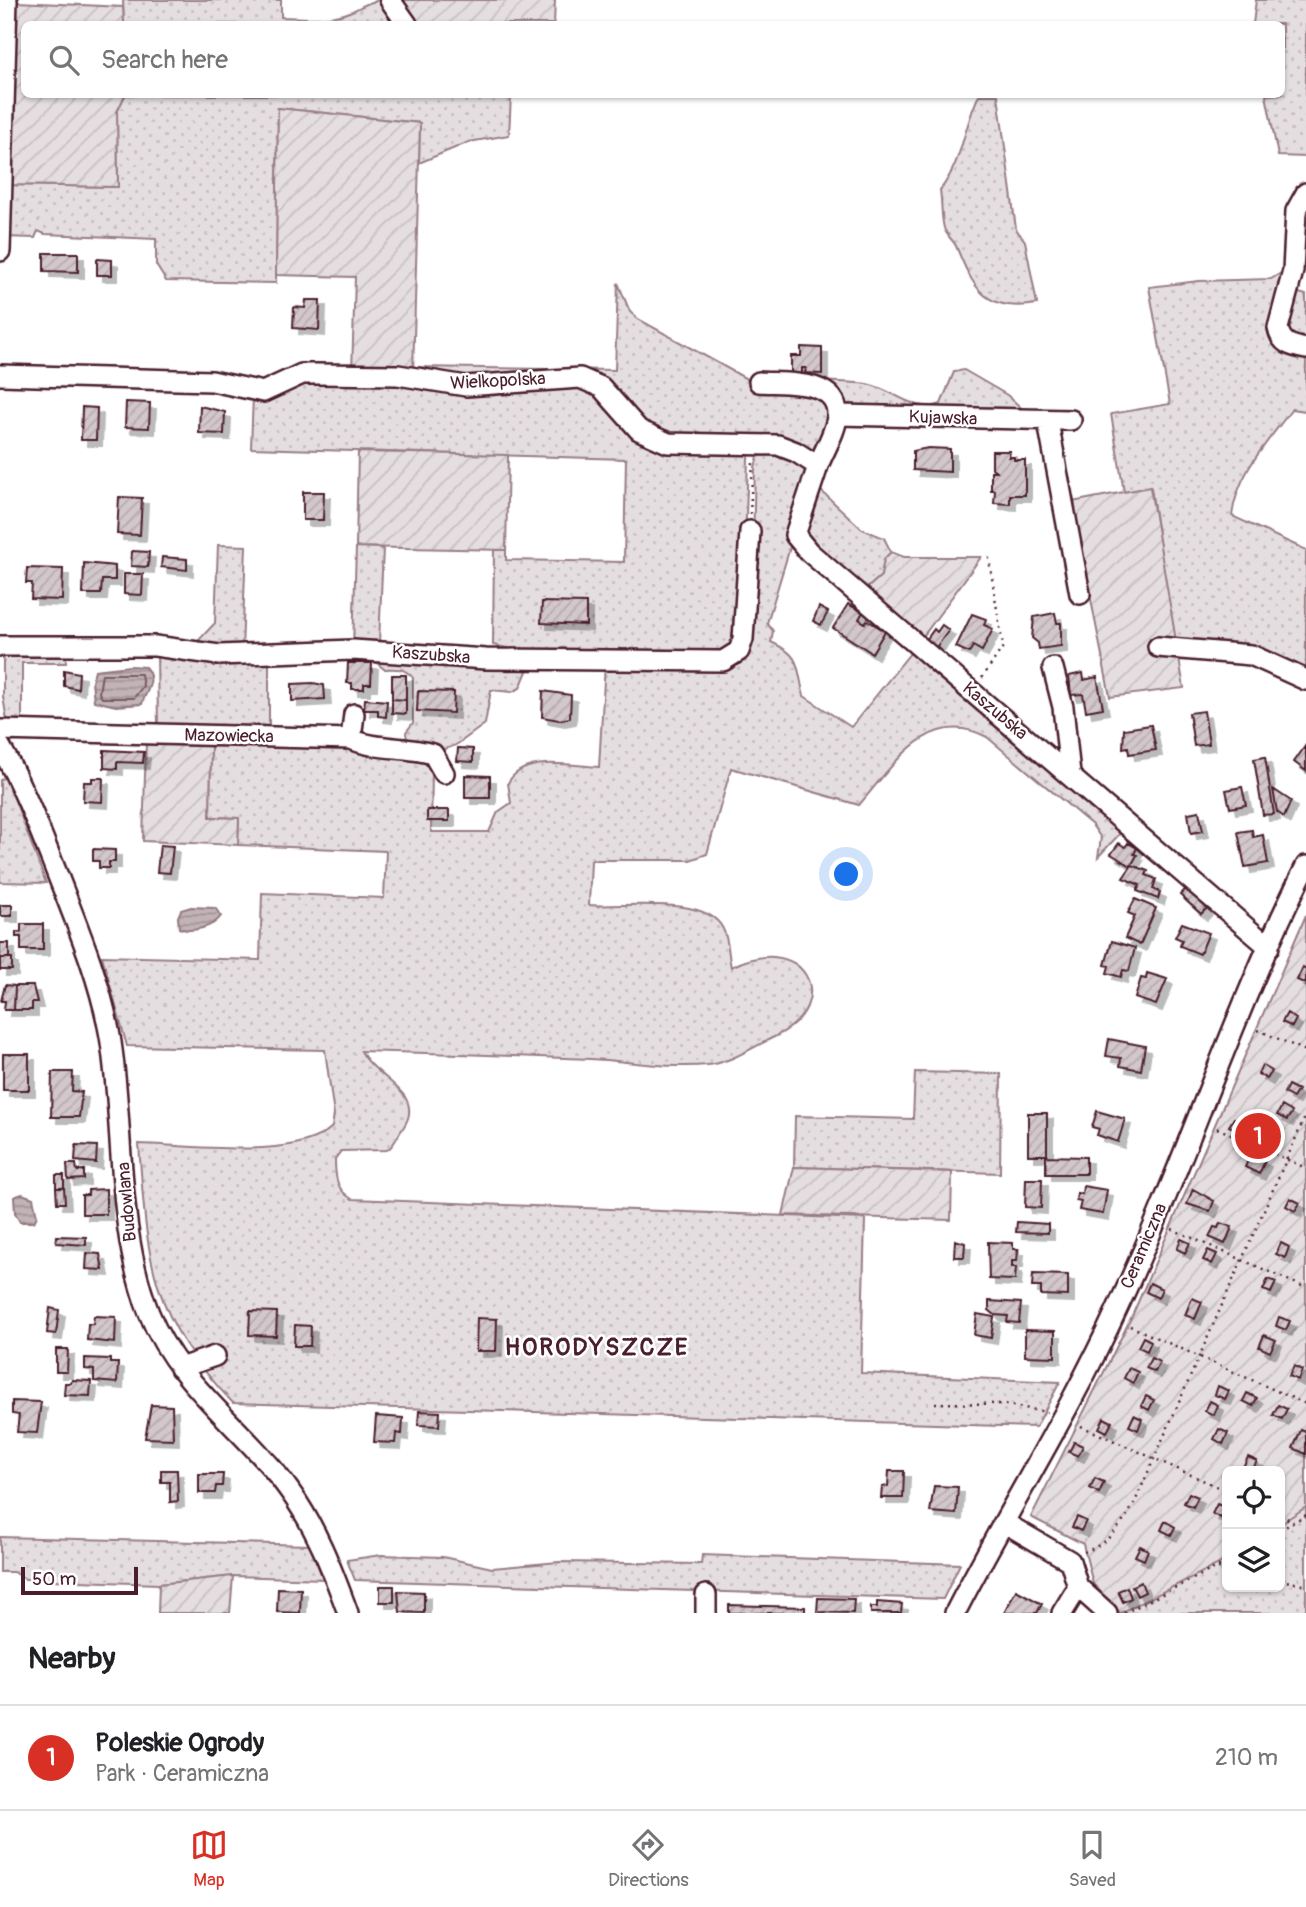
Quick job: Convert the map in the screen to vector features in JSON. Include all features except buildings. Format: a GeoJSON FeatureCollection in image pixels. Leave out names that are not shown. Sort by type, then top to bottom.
{"type":"FeatureCollection","features":[{"type":"Feature","properties":{"kind":"street"},"geometry":{"type":"LineString","coordinates":[[0,251],[7,0]]}},
{"type":"Feature","properties":{"kind":"street"},"geometry":{"type":"LineString","coordinates":[[390,0],[405,21]]}},
{"type":"Feature","properties":{"kind":"street"},"geometry":{"type":"LineString","coordinates":[[1306,193],[1296,211],[1293,271],[1278,328],[1279,337],[1285,342],[1306,349]]}},
{"type":"Feature","properties":{"kind":"street","name":"Wielkopolska"},"geometry":{"type":"LineString","coordinates":[[0,375],[212,381],[263,392],[302,374],[398,375],[466,386],[580,378],[601,387],[632,424],[654,439],[668,443],[778,445],[796,452],[818,466]]}},
{"type":"Feature","properties":{"kind":"street"},"geometry":{"type":"LineString","coordinates":[[759,382],[819,388],[833,401],[837,415],[818,466]]}},
{"type":"Feature","properties":{"kind":"street","name":"Kujawska"},"geometry":{"type":"LineString","coordinates":[[837,415],[1048,422],[1071,420]]}},
{"type":"Feature","properties":{"kind":"street"},"geometry":{"type":"LineString","coordinates":[[1048,422],[1080,594]]}},
{"type":"Feature","properties":{"kind":"street","name":"Kaszubska"},"geometry":{"type":"LineString","coordinates":[[818,466],[795,535],[809,552],[1269,947]]}},
{"type":"Feature","properties":{"kind":"street","name":"Kaszubska"},"geometry":{"type":"LineString","coordinates":[[0,646],[156,646],[235,655],[371,650],[471,658],[723,661],[739,651],[743,639],[750,531]]}},
{"type":"Feature","properties":{"kind":"street"},"geometry":{"type":"LineString","coordinates":[[1158,647],[1251,655],[1306,680]]}},
{"type":"Feature","properties":{"kind":"street"},"geometry":{"type":"LineString","coordinates":[[1054,668],[1063,708],[1070,774]]}},
{"type":"Feature","properties":{"kind":"street"},"geometry":{"type":"LineString","coordinates":[[351,739],[354,714]]}},
{"type":"Feature","properties":{"kind":"street","name":"Mazowiecka"},"geometry":{"type":"LineString","coordinates":[[0,730],[351,739],[364,745],[416,749],[433,754],[444,774]]}},
{"type":"Feature","properties":{"kind":"street","name":"Budowlana"},"geometry":{"type":"LineString","coordinates":[[0,746],[18,776],[57,874],[103,1004],[116,1086],[134,1265],[151,1317],[180,1368],[288,1489],[322,1545],[348,1613]]}},
{"type":"Feature","properties":{"kind":"street","name":"Ceramiczna"},"geometry":{"type":"LineString","coordinates":[[955,1613],[1061,1422],[1118,1308],[1269,947],[1306,866]]}},
{"type":"Feature","properties":{"kind":"street"},"geometry":{"type":"LineString","coordinates":[[180,1368],[215,1356]]}},
{"type":"Feature","properties":{"kind":"street"},"geometry":{"type":"LineString","coordinates":[[1005,1522],[1070,1561],[1078,1587],[1107,1613]]}},
{"type":"Feature","properties":{"kind":"street"},"geometry":{"type":"LineString","coordinates":[[1062,1613],[1078,1587]]}},
{"type":"Feature","properties":{"kind":"path"},"geometry":{"type":"LineString","coordinates":[[750,531],[755,444]]}},
{"type":"Feature","properties":{"kind":"path"},"geometry":{"type":"LineString","coordinates":[[971,691],[1003,647],[988,553]]}},
{"type":"Feature","properties":{"kind":"path"},"geometry":{"type":"LineString","coordinates":[[1258,1030],[1306,1052]]}},
{"type":"Feature","properties":{"kind":"path"},"geometry":{"type":"LineString","coordinates":[[1070,1561],[1098,1548],[1124,1521],[1155,1457],[1306,1115]]}},
{"type":"Feature","properties":{"kind":"path"},"geometry":{"type":"LineString","coordinates":[[1217,1128],[1306,1168]]}},
{"type":"Feature","properties":{"kind":"path"},"geometry":{"type":"LineString","coordinates":[[1172,1229],[1306,1288]]}},
{"type":"Feature","properties":{"kind":"path"},"geometry":{"type":"LineString","coordinates":[[1130,1326],[1306,1404]]}},
{"type":"Feature","properties":{"kind":"path"},"geometry":{"type":"LineString","coordinates":[[935,1402],[1001,1404],[1039,1410],[1061,1422]]}},
{"type":"Feature","properties":{"kind":"path"},"geometry":{"type":"LineString","coordinates":[[1081,1426],[1222,1489]]}},
{"type":"Feature","properties":{"kind":"path"},"geometry":{"type":"LineString","coordinates":[[1282,1529],[1306,1515]]}},
{"type":"Feature","properties":{"kind":"path"},"geometry":{"type":"LineString","coordinates":[[1285,1518],[1294,1522]]}},
{"type":"Feature","properties":{"kind":"path"},"geometry":{"type":"LineString","coordinates":[[1124,1613],[1222,1565]]}},
{"type":"Feature","properties":{"kind":"path"},"geometry":{"type":"LineString","coordinates":[[1217,1568],[1222,1569]]}},
{"type":"Feature","properties":{"kind":"path"},"geometry":{"type":"LineString","coordinates":[[1285,1581],[1306,1585]]}},
{"type":"Feature","properties":{"kind":"shaded area"},"geometry":{"type":"Polygon","coordinates":[[[123,0],[281,0],[281,17],[312,18],[344,14],[369,3],[386,0],[398,21],[124,21],[123,0]]]}},
{"type":"Feature","properties":{"kind":"shaded area"},"geometry":{"type":"Polygon","coordinates":[[[395,0],[555,0],[554,21],[413,21],[395,0]]]}},
{"type":"Feature","properties":{"kind":"shaded area"},"geometry":{"type":"Polygon","coordinates":[[[1256,0],[1306,0],[1306,157],[1278,156],[1267,98],[1285,98],[1285,21],[1253,21],[1256,0]]]}},
{"type":"Feature","properties":{"kind":"shaded area"},"geometry":{"type":"Polygon","coordinates":[[[17,2],[123,7],[124,21],[21,21],[21,98],[124,98],[117,112],[118,187],[11,185],[17,2]]]}},
{"type":"Feature","properties":{"kind":"shaded area"},"geometry":{"type":"Polygon","coordinates":[[[124,98],[511,98],[509,135],[469,142],[419,163],[420,123],[278,108],[276,283],[166,281],[156,265],[156,239],[45,234],[38,231],[35,238],[4,237],[6,185],[118,187],[117,112],[124,98]]]}},
{"type":"Feature","properties":{"kind":"shaded area"},"geometry":{"type":"Polygon","coordinates":[[[978,98],[998,98],[1016,229],[1025,241],[1037,304],[1004,305],[983,294],[968,274],[956,246],[944,228],[940,190],[958,156],[978,98]]]}},
{"type":"Feature","properties":{"kind":"shaded area"},"geometry":{"type":"Polygon","coordinates":[[[278,108],[420,123],[413,374],[352,372],[355,277],[276,275],[278,108]]]}},
{"type":"Feature","properties":{"kind":"shaded area"},"geometry":{"type":"Polygon","coordinates":[[[1288,260],[1288,290],[1306,295],[1306,411],[1292,409],[1263,446],[1240,486],[1232,516],[1306,550],[1306,677],[1174,641],[1151,488],[1124,492],[1111,414],[1170,404],[1149,287],[1199,281],[1271,279],[1281,273],[1288,260]]]}},
{"type":"Feature","properties":{"kind":"shaded area"},"geometry":{"type":"Polygon","coordinates":[[[618,283],[630,312],[638,319],[752,382],[804,388],[831,407],[818,459],[762,441],[655,432],[600,382],[496,380],[413,374],[414,367],[615,370],[618,283]]]}},
{"type":"Feature","properties":{"kind":"shaded area"},"geometry":{"type":"Polygon","coordinates":[[[964,370],[1007,395],[1027,413],[840,404],[816,381],[867,384],[913,403],[931,406],[941,404],[954,372],[964,370]]]}},
{"type":"Feature","properties":{"kind":"shaded area"},"geometry":{"type":"Polygon","coordinates":[[[583,382],[643,437],[752,448],[748,459],[742,629],[727,655],[527,652],[493,645],[494,550],[506,550],[506,560],[624,562],[626,459],[251,448],[253,395],[290,383],[583,382]]]}},
{"type":"Feature","properties":{"kind":"shaded area"},"geometry":{"type":"Polygon","coordinates":[[[775,450],[808,470],[791,544],[767,623],[773,631],[771,642],[793,657],[804,696],[851,727],[915,647],[1127,826],[1098,857],[1101,838],[1092,825],[987,737],[966,729],[947,729],[914,745],[899,758],[859,805],[731,768],[707,854],[690,860],[591,860],[589,905],[682,907],[714,918],[725,933],[731,967],[757,958],[779,958],[795,964],[806,976],[810,990],[807,1007],[796,1022],[776,1036],[734,1057],[716,1064],[694,1066],[591,1059],[361,1051],[404,1096],[409,1105],[409,1116],[387,1150],[341,1151],[335,1159],[335,1171],[343,1191],[352,1199],[865,1219],[861,1373],[1060,1382],[1036,1427],[233,1403],[184,1342],[168,1313],[150,1254],[139,1144],[241,1149],[268,1148],[316,1138],[332,1127],[334,1115],[325,1050],[127,1046],[102,956],[260,960],[262,893],[384,898],[386,851],[238,845],[239,818],[210,817],[211,742],[344,745],[424,758],[432,772],[431,832],[489,832],[498,812],[511,803],[508,783],[515,774],[525,768],[549,764],[599,767],[605,663],[742,655],[753,546],[755,467],[758,457],[775,450]]]}},
{"type":"Feature","properties":{"kind":"shaded area"},"geometry":{"type":"Polygon","coordinates":[[[358,452],[508,455],[506,550],[356,547],[358,452]]]}},
{"type":"Feature","properties":{"kind":"shaded area"},"geometry":{"type":"Polygon","coordinates":[[[817,487],[862,529],[884,538],[891,552],[884,559],[881,576],[864,591],[805,535],[817,487]]]}},
{"type":"Feature","properties":{"kind":"shaded area"},"geometry":{"type":"Polygon","coordinates":[[[1150,487],[1184,688],[1110,697],[1072,502],[1150,487]]]}},
{"type":"Feature","properties":{"kind":"shaded area"},"geometry":{"type":"Polygon","coordinates":[[[218,545],[246,546],[242,651],[197,642],[215,623],[218,545]]]}},
{"type":"Feature","properties":{"kind":"shaded area"},"geometry":{"type":"Polygon","coordinates":[[[356,547],[383,548],[379,643],[353,648],[356,547]]]}},
{"type":"Feature","properties":{"kind":"shaded area"},"geometry":{"type":"Polygon","coordinates":[[[891,552],[904,557],[981,557],[919,642],[864,591],[881,576],[884,559],[891,552]]]}},
{"type":"Feature","properties":{"kind":"shaded area"},"geometry":{"type":"Polygon","coordinates":[[[157,649],[269,660],[269,731],[158,730],[157,649]]]}},
{"type":"Feature","properties":{"kind":"shaded area"},"geometry":{"type":"Polygon","coordinates":[[[65,650],[66,663],[22,663],[22,726],[8,726],[3,697],[3,659],[7,655],[65,650]]]}},
{"type":"Feature","properties":{"kind":"shaded area"},"geometry":{"type":"Polygon","coordinates":[[[371,658],[530,664],[520,688],[512,692],[491,690],[485,724],[456,745],[442,749],[407,741],[406,732],[413,723],[413,678],[400,669],[384,669],[371,658]]]}},
{"type":"Feature","properties":{"kind":"shaded area"},"geometry":{"type":"Polygon","coordinates":[[[146,741],[211,742],[210,817],[239,818],[238,845],[143,841],[146,741]]]}},
{"type":"Feature","properties":{"kind":"shaded area"},"geometry":{"type":"Polygon","coordinates":[[[7,779],[46,883],[0,882],[0,780],[7,779]]]}},
{"type":"Feature","properties":{"kind":"shaded area"},"geometry":{"type":"Polygon","coordinates":[[[1306,915],[1306,1507],[1285,1521],[1285,1466],[1222,1466],[1222,1562],[1120,1613],[1093,1584],[1083,1544],[1031,1517],[1132,1316],[1306,915]]]}},
{"type":"Feature","properties":{"kind":"shaded area"},"geometry":{"type":"Polygon","coordinates":[[[915,1072],[1001,1074],[1000,1173],[794,1167],[795,1116],[913,1119],[915,1072]]]}},
{"type":"Feature","properties":{"kind":"shaded area"},"geometry":{"type":"Polygon","coordinates":[[[794,1167],[952,1172],[951,1220],[783,1215],[794,1167]]]}},
{"type":"Feature","properties":{"kind":"shaded area"},"geometry":{"type":"Polygon","coordinates":[[[1306,1505],[1306,1613],[1120,1613],[1222,1554],[1222,1592],[1285,1592],[1285,1517],[1306,1505]]]}},
{"type":"Feature","properties":{"kind":"shaded area"},"geometry":{"type":"Polygon","coordinates":[[[0,1537],[310,1545],[323,1579],[233,1576],[159,1584],[25,1579],[13,1572],[0,1572],[0,1537]]]}},
{"type":"Feature","properties":{"kind":"shaded area"},"geometry":{"type":"Polygon","coordinates":[[[381,1555],[443,1557],[492,1568],[559,1562],[701,1564],[702,1555],[960,1564],[943,1599],[355,1580],[347,1560],[381,1555]]]}},
{"type":"Feature","properties":{"kind":"shaded area"},"geometry":{"type":"Polygon","coordinates":[[[233,1576],[230,1613],[158,1613],[159,1584],[233,1576]]]}},
{"type":"Feature","properties":{"kind":"water"},"geometry":{"type":"Polygon","coordinates":[[[145,667],[150,677],[142,704],[116,706],[94,701],[92,681],[95,670],[145,667]]]}},
{"type":"Feature","properties":{"kind":"water"},"geometry":{"type":"Polygon","coordinates":[[[191,907],[215,908],[221,916],[202,928],[179,928],[178,917],[181,910],[191,907]]]}},
{"type":"Feature","properties":{"kind":"water"},"geometry":{"type":"Polygon","coordinates":[[[22,1194],[33,1198],[37,1216],[34,1222],[20,1222],[15,1213],[14,1197],[22,1194]]]}},
{"type":"Feature","properties":{"kind":"place","name":"Poleskie Ogrody"},"geometry":{"type":"Point","coordinates":[1258,1136]}},
{"type":"Feature","properties":{"kind":"district","name":"HORODYSZCZE"},"geometry":{"type":"Point","coordinates":[597,1347]}}]}
